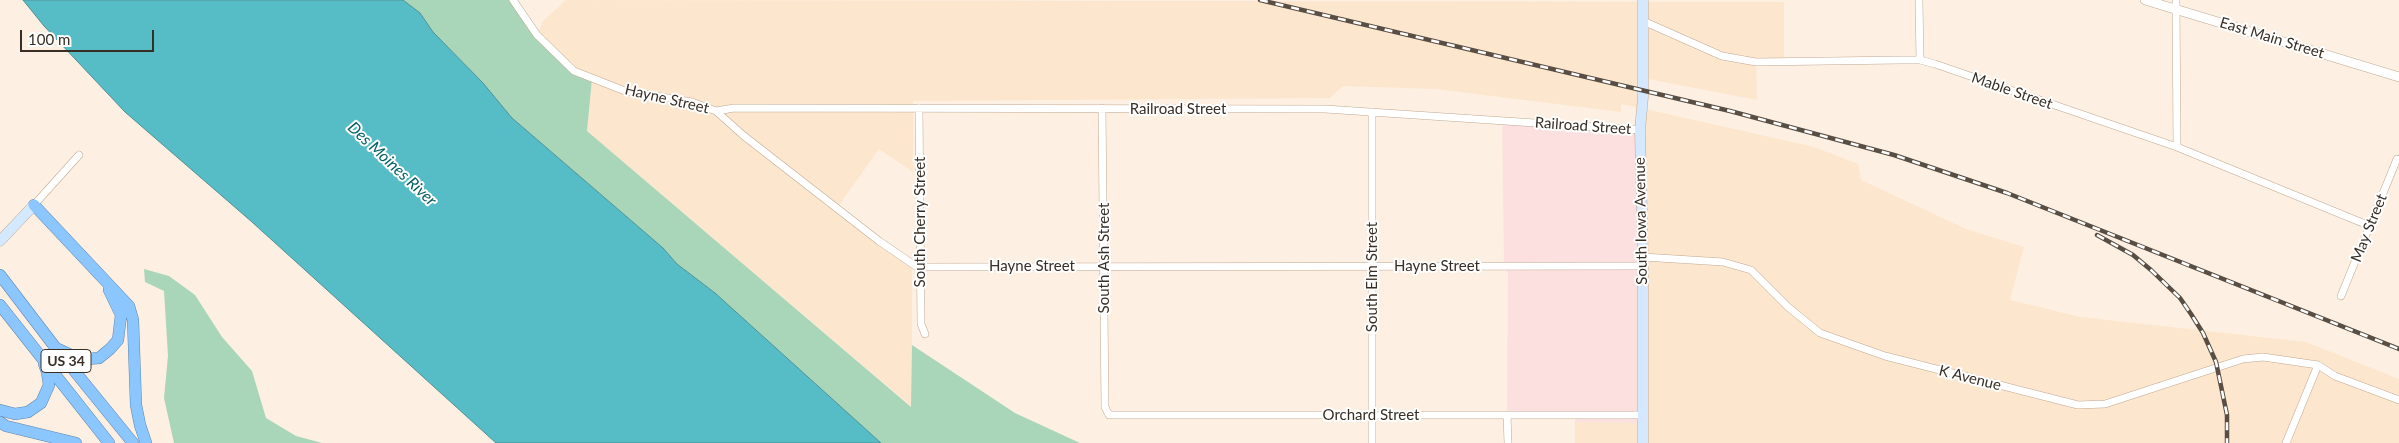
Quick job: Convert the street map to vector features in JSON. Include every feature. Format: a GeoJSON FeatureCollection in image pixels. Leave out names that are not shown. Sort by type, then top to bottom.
{"type":"FeatureCollection","features":[{"type":"Feature","properties":{"kind":"highway"},"geometry":{"type":"LineString","coordinates":[[34,205],[129,306],[133,320],[136,405],[146,443]]}},
{"type":"Feature","properties":{"kind":"highway","name":"US 34"},"geometry":{"type":"LineString","coordinates":[[1,276],[55,347],[133,443]]}},
{"type":"Feature","properties":{"kind":"highway"},"geometry":{"type":"LineString","coordinates":[[55,347],[75,357],[87,359],[99,358],[114,344],[120,334],[121,315],[106,282]]}},
{"type":"Feature","properties":{"kind":"highway","name":"US 34"},"geometry":{"type":"LineString","coordinates":[[0,304],[109,443]]}},
{"type":"Feature","properties":{"kind":"highway"},"geometry":{"type":"LineString","coordinates":[[0,410],[15,414],[28,412],[41,403],[49,385],[48,372],[38,353]]}},
{"type":"Feature","properties":{"kind":"highway"},"geometry":{"type":"LineString","coordinates":[[0,422],[6,426],[76,443]]}},
{"type":"Feature","properties":{"kind":"main road","name":"South Iowa Avenue"},"geometry":{"type":"LineString","coordinates":[[1643,0],[1643,96],[1640,130],[1643,262],[1643,443]]}},
{"type":"Feature","properties":{"kind":"main road"},"geometry":{"type":"LineString","coordinates":[[0,241],[34,205]]}},
{"type":"Feature","properties":{"kind":"street","name":"Hayne Street"},"geometry":{"type":"LineString","coordinates":[[514,0],[538,35],[574,71],[625,91],[666,96],[716,111],[744,136],[878,241],[917,267],[1372,266],[1643,262]]}},
{"type":"Feature","properties":{"kind":"street","name":"East Main Street"},"geometry":{"type":"LineString","coordinates":[[2145,0],[2176,4],[2399,77]]}},
{"type":"Feature","properties":{"kind":"street"},"geometry":{"type":"LineString","coordinates":[[1919,1],[1920,60]]}},
{"type":"Feature","properties":{"kind":"street"},"geometry":{"type":"LineString","coordinates":[[2176,4],[2177,147]]}},
{"type":"Feature","properties":{"kind":"street","name":"Mable Street"},"geometry":{"type":"LineString","coordinates":[[1643,21],[1722,56],[1756,62],[1920,60],[2177,147],[2370,226]]}},
{"type":"Feature","properties":{"kind":"street","name":"Railroad Street"},"geometry":{"type":"LineString","coordinates":[[716,111],[734,108],[1325,109],[1640,130]]}},
{"type":"Feature","properties":{"kind":"street","name":"South Cherry Street"},"geometry":{"type":"LineString","coordinates":[[919,108],[921,324],[925,334]]}},
{"type":"Feature","properties":{"kind":"street","name":"South Ash Street"},"geometry":{"type":"LineString","coordinates":[[1102,108],[1105,407]]}},
{"type":"Feature","properties":{"kind":"street","name":"South Elm Street"},"geometry":{"type":"LineString","coordinates":[[1372,112],[1372,443]]}},
{"type":"Feature","properties":{"kind":"street"},"geometry":{"type":"LineString","coordinates":[[34,205],[79,155]]}},
{"type":"Feature","properties":{"kind":"street","name":"May Street"},"geometry":{"type":"LineString","coordinates":[[2341,296],[2397,159]]}},
{"type":"Feature","properties":{"kind":"street","name":"K Avenue"},"geometry":{"type":"LineString","coordinates":[[1643,262],[1723,262],[1752,270],[1788,307],[1820,333],[1885,356],[2078,405],[2105,404],[2243,359],[2263,357],[2318,365]]}},
{"type":"Feature","properties":{"kind":"street"},"geometry":{"type":"LineString","coordinates":[[2286,443],[2318,365],[2335,376],[2399,400]]}},
{"type":"Feature","properties":{"kind":"street","name":"Orchard Street"},"geometry":{"type":"LineString","coordinates":[[1105,407],[1110,415],[1643,415]]}},
{"type":"Feature","properties":{"kind":"street"},"geometry":{"type":"LineString","coordinates":[[1508,415],[1508,443]]}},
{"type":"Feature","properties":{"kind":"shaded area"},"geometry":{"type":"Polygon","coordinates":[[[566,0],[1784,2],[1784,61],[1756,62],[1757,100],[1643,78],[1641,108],[1621,104],[1621,112],[1436,89],[1343,86],[1330,98],[913,101],[913,172],[879,149],[837,208],[912,264],[912,407],[587,131],[592,79],[574,71],[537,35],[543,21],[566,0]]]}},
{"type":"Feature","properties":{"kind":"shaded area"},"geometry":{"type":"Polygon","coordinates":[[[1641,108],[1814,147],[1858,164],[1861,180],[1966,229],[2024,247],[2010,300],[2080,317],[2306,342],[2399,379],[2399,443],[1575,443],[1575,422],[1642,423],[1641,108]]]}},
{"type":"Feature","properties":{"kind":"shaded area"},"geometry":{"type":"Polygon","coordinates":[[[1502,119],[1640,130],[1643,423],[1575,422],[1576,415],[1507,415],[1508,273],[1504,266],[1502,119]]]}},
{"type":"Feature","properties":{"kind":"green space"},"geometry":{"type":"Polygon","coordinates":[[[403,0],[513,0],[538,35],[574,71],[592,79],[587,131],[911,407],[912,345],[1015,413],[1080,443],[881,443],[715,293],[677,264],[663,248],[512,118],[483,83],[433,32],[420,13],[403,0]]]}},
{"type":"Feature","properties":{"kind":"green space"},"geometry":{"type":"Polygon","coordinates":[[[144,269],[169,276],[195,295],[222,337],[252,371],[266,418],[296,436],[322,443],[174,443],[164,398],[168,356],[164,291],[145,282],[144,269]]]}},
{"type":"Feature","properties":{"kind":"water","name":"Des Moines River"},"geometry":{"type":"Polygon","coordinates":[[[23,0],[403,0],[420,13],[433,32],[483,83],[512,118],[663,248],[677,264],[715,293],[881,443],[496,443],[252,222],[125,112],[44,26],[23,0]]]}},
{"type":"Feature","properties":{"kind":"railway"},"geometry":{"type":"LineString","coordinates":[[1260,0],[1730,111],[1894,155],[2007,193],[2399,349]]}},
{"type":"Feature","properties":{"kind":"railway"},"geometry":{"type":"LineString","coordinates":[[2097,235],[2133,255],[2151,270],[2180,298],[2203,333],[2216,362],[2227,415],[2227,443]]}}]}
